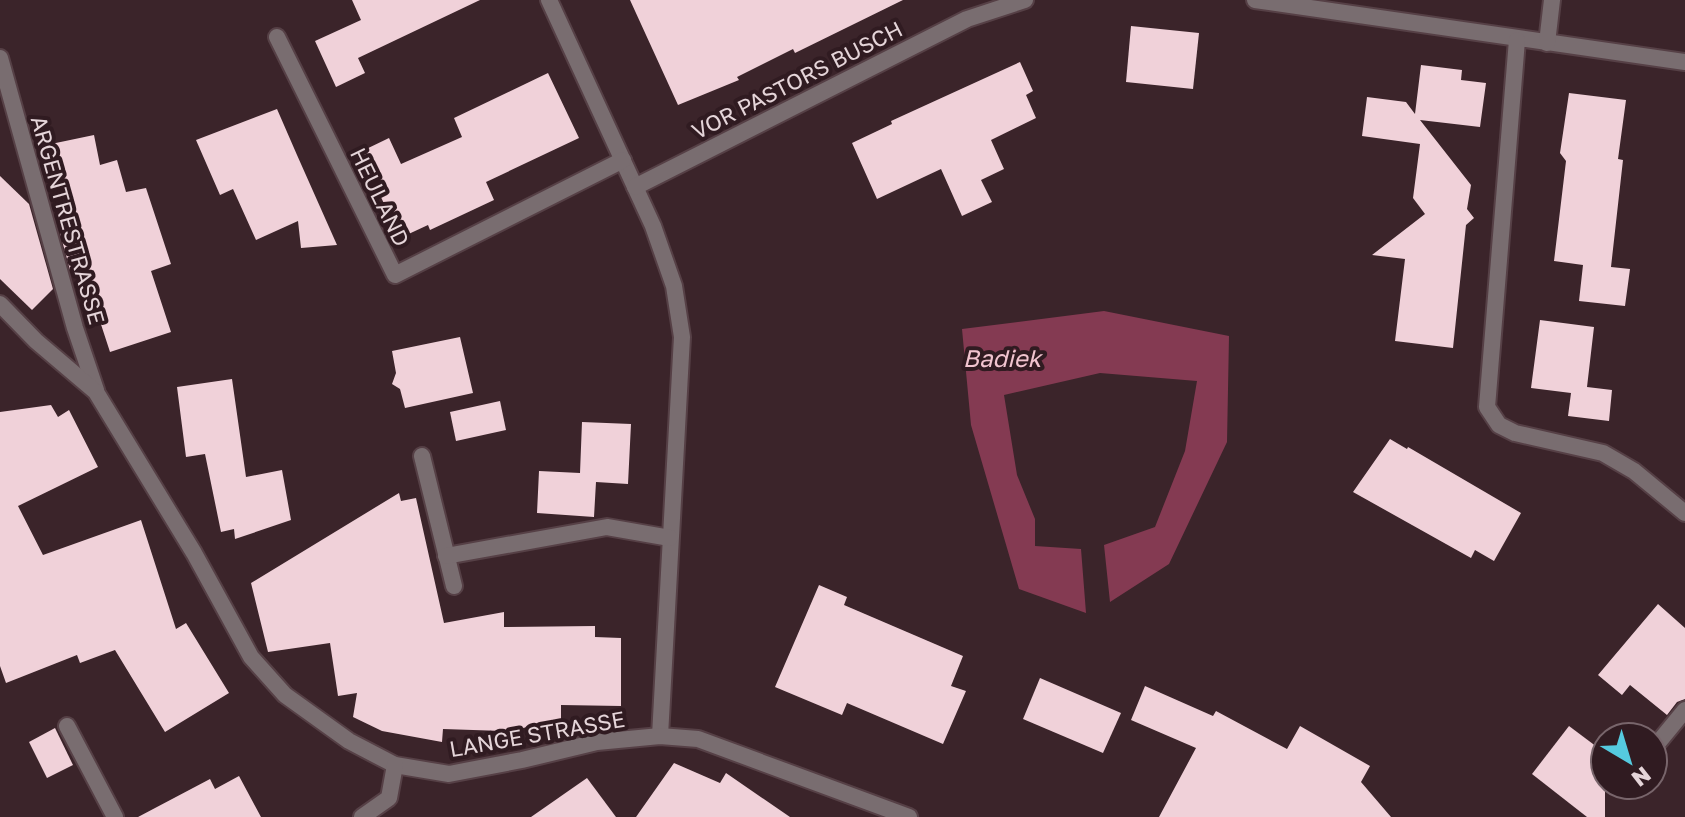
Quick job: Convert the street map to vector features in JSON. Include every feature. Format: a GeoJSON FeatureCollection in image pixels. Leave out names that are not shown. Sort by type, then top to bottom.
{"type":"FeatureCollection","features":[{"type":"Feature","properties":{"kind":"street"},"geometry":{"type":"LineString","coordinates":[[549,0],[653,226],[674,286],[682,337],[660,736]]}},
{"type":"Feature","properties":{"kind":"street","name":"VOR PASTORS BUSCH"},"geometry":{"type":"LineString","coordinates":[[635,187],[967,19],[1025,0]]}},
{"type":"Feature","properties":{"kind":"street"},"geometry":{"type":"LineString","coordinates":[[1255,0],[1685,62]]}},
{"type":"Feature","properties":{"kind":"street"},"geometry":{"type":"LineString","coordinates":[[1547,43],[1552,0]]}},
{"type":"Feature","properties":{"kind":"street","name":"HEULAND"},"geometry":{"type":"LineString","coordinates":[[277,37],[395,275],[623,160]]}},
{"type":"Feature","properties":{"kind":"street"},"geometry":{"type":"LineString","coordinates":[[1517,40],[1487,407],[1499,425],[1515,433],[1603,453],[1634,471],[1685,513]]}},
{"type":"Feature","properties":{"kind":"street","name":"ARGENTRESTRASSE"},"geometry":{"type":"LineString","coordinates":[[0,58],[75,328],[96,392]]}},
{"type":"Feature","properties":{"kind":"street","name":"LANGE STRASSE"},"geometry":{"type":"LineString","coordinates":[[0,304],[36,341],[96,392],[194,553],[251,657],[285,695],[349,741],[395,765],[449,774],[597,742],[660,736],[698,739],[909,817]]}},
{"type":"Feature","properties":{"kind":"street"},"geometry":{"type":"LineString","coordinates":[[422,456],[454,586]]}},
{"type":"Feature","properties":{"kind":"street"},"geometry":{"type":"LineString","coordinates":[[446,556],[607,527],[670,538]]}},
{"type":"Feature","properties":{"kind":"street"},"geometry":{"type":"LineString","coordinates":[[1669,730],[1685,710]]}},
{"type":"Feature","properties":{"kind":"street"},"geometry":{"type":"LineString","coordinates":[[67,726],[115,817]]}},
{"type":"Feature","properties":{"kind":"street"},"geometry":{"type":"LineString","coordinates":[[362,817],[389,798],[395,765]]}},
{"type":"Feature","properties":{"kind":"water","name":"Badiek"},"geometry":{"type":"Polygon","coordinates":[[[1104,311],[1229,336],[1227,442],[1169,564],[1110,602],[1104,545],[1155,527],[1185,451],[1197,381],[1100,373],[1004,395],[1017,475],[1035,519],[1035,546],[1081,549],[1086,613],[1019,589],[971,425],[962,329],[1104,311]]]}},
{"type":"Feature","properties":{"kind":"building"},"geometry":{"type":"Polygon","coordinates":[[[352,0],[480,0],[358,58],[365,73],[336,87],[315,41],[361,20],[352,0]]]}},
{"type":"Feature","properties":{"kind":"building"},"geometry":{"type":"Polygon","coordinates":[[[630,0],[903,0],[795,53],[793,49],[737,77],[739,80],[678,105],[630,0]]]}},
{"type":"Feature","properties":{"kind":"building"},"geometry":{"type":"Polygon","coordinates":[[[1131,26],[1199,33],[1193,89],[1126,82],[1131,26]]]}},
{"type":"Feature","properties":{"kind":"building"},"geometry":{"type":"Polygon","coordinates":[[[1020,62],[1033,91],[1026,95],[1036,118],[991,140],[1004,169],[981,180],[992,202],[962,216],[941,169],[877,199],[852,143],[892,124],[891,121],[1020,62]]]}},
{"type":"Feature","properties":{"kind":"building"},"geometry":{"type":"Polygon","coordinates":[[[1421,65],[1462,70],[1461,80],[1486,83],[1480,127],[1420,120],[1471,185],[1467,209],[1474,218],[1466,225],[1453,348],[1395,341],[1405,259],[1372,255],[1425,214],[1413,198],[1420,144],[1362,136],[1367,97],[1406,102],[1415,114],[1421,65]]]}},
{"type":"Feature","properties":{"kind":"building"},"geometry":{"type":"Polygon","coordinates":[[[548,73],[579,138],[486,182],[494,200],[430,230],[428,225],[400,238],[360,152],[389,138],[401,164],[462,137],[454,118],[548,73]]]}},
{"type":"Feature","properties":{"kind":"building"},"geometry":{"type":"Polygon","coordinates":[[[1569,93],[1626,100],[1618,159],[1623,160],[1611,267],[1630,269],[1625,306],[1579,301],[1583,265],[1554,261],[1566,161],[1560,153],[1569,93]]]}},
{"type":"Feature","properties":{"kind":"building"},"geometry":{"type":"Polygon","coordinates":[[[277,109],[337,245],[301,248],[298,221],[256,240],[233,189],[220,195],[196,140],[277,109]]]}},
{"type":"Feature","properties":{"kind":"building"},"geometry":{"type":"Polygon","coordinates":[[[94,135],[100,165],[117,160],[126,192],[146,188],[171,264],[151,271],[171,332],[110,352],[80,260],[70,270],[60,233],[75,248],[51,144],[94,135]]]}},
{"type":"Feature","properties":{"kind":"building"},"geometry":{"type":"Polygon","coordinates":[[[0,176],[29,204],[53,289],[32,310],[0,279],[0,176]]]}},
{"type":"Feature","properties":{"kind":"building"},"geometry":{"type":"Polygon","coordinates":[[[1540,320],[1594,327],[1587,387],[1612,390],[1609,421],[1568,416],[1571,393],[1531,388],[1540,320]]]}},
{"type":"Feature","properties":{"kind":"building"},"geometry":{"type":"Polygon","coordinates":[[[460,337],[473,393],[405,408],[400,389],[392,384],[396,373],[392,351],[460,337]]]}},
{"type":"Feature","properties":{"kind":"building"},"geometry":{"type":"Polygon","coordinates":[[[232,379],[246,477],[282,470],[291,520],[235,539],[234,529],[221,532],[205,454],[186,457],[177,387],[232,379]]]}},
{"type":"Feature","properties":{"kind":"building"},"geometry":{"type":"Polygon","coordinates":[[[500,401],[506,430],[456,441],[450,412],[500,401]]]}},
{"type":"Feature","properties":{"kind":"building"},"geometry":{"type":"Polygon","coordinates":[[[51,405],[58,417],[69,410],[98,467],[18,506],[43,555],[141,520],[176,629],[186,623],[229,693],[165,732],[115,650],[80,663],[77,655],[6,683],[0,666],[0,412],[51,405]]]}},
{"type":"Feature","properties":{"kind":"building"},"geometry":{"type":"Polygon","coordinates":[[[582,422],[631,424],[628,484],[596,482],[594,517],[537,513],[539,471],[580,473],[582,422]]]}},
{"type":"Feature","properties":{"kind":"building"},"geometry":{"type":"Polygon","coordinates":[[[1390,439],[1521,513],[1494,561],[1475,550],[1471,558],[1353,492],[1390,439]]]}},
{"type":"Feature","properties":{"kind":"building"},"geometry":{"type":"Polygon","coordinates":[[[399,493],[401,501],[416,498],[444,623],[504,612],[504,627],[595,626],[595,637],[621,638],[621,706],[561,705],[561,722],[503,731],[443,729],[442,742],[382,731],[353,717],[357,693],[338,696],[330,643],[268,652],[251,583],[399,493]]]}},
{"type":"Feature","properties":{"kind":"building"},"geometry":{"type":"Polygon","coordinates":[[[819,585],[847,597],[844,605],[963,656],[951,686],[966,691],[943,744],[847,703],[842,715],[775,687],[819,585]]]}},
{"type":"Feature","properties":{"kind":"building"},"geometry":{"type":"Polygon","coordinates":[[[1658,604],[1685,628],[1685,699],[1677,702],[1667,715],[1630,685],[1622,695],[1598,675],[1658,604]]]}},
{"type":"Feature","properties":{"kind":"building"},"geometry":{"type":"Polygon","coordinates":[[[1040,678],[1121,713],[1103,753],[1023,719],[1040,678]]]}},
{"type":"Feature","properties":{"kind":"building"},"geometry":{"type":"Polygon","coordinates":[[[1145,686],[1213,716],[1216,711],[1287,749],[1300,726],[1370,766],[1361,782],[1391,817],[1159,817],[1196,748],[1131,720],[1145,686]]]}},
{"type":"Feature","properties":{"kind":"building"},"geometry":{"type":"Polygon","coordinates":[[[1569,726],[1589,741],[1589,801],[1605,801],[1605,817],[1587,817],[1532,774],[1569,726]]]}},
{"type":"Feature","properties":{"kind":"building"},"geometry":{"type":"Polygon","coordinates":[[[55,728],[73,765],[47,778],[29,742],[55,728]]]}},
{"type":"Feature","properties":{"kind":"building"},"geometry":{"type":"Polygon","coordinates":[[[674,763],[720,783],[726,773],[790,817],[636,817],[674,763]]]}},
{"type":"Feature","properties":{"kind":"building"},"geometry":{"type":"Polygon","coordinates":[[[239,776],[261,817],[138,817],[210,779],[215,789],[239,776]]]}},
{"type":"Feature","properties":{"kind":"building"},"geometry":{"type":"Polygon","coordinates":[[[587,778],[616,817],[531,817],[587,778]]]}}]}
